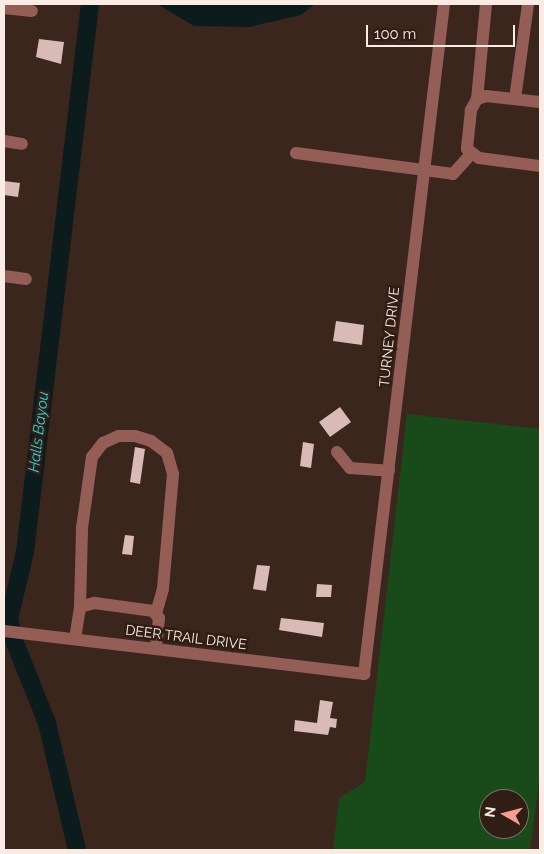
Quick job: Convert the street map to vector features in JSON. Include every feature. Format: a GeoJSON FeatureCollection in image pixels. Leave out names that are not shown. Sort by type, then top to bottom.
{"type":"FeatureCollection","features":[{"type":"Feature","properties":{"kind":"street","name":"TURNEY DRIVE"},"geometry":{"type":"LineString","coordinates":[[364,674],[444,4]]}},
{"type":"Feature","properties":{"kind":"street"},"geometry":{"type":"LineString","coordinates":[[486,4],[476,99],[471,110],[467,150],[479,158],[540,166]]}},
{"type":"Feature","properties":{"kind":"street"},"geometry":{"type":"LineString","coordinates":[[515,99],[528,4]]}},
{"type":"Feature","properties":{"kind":"street"},"geometry":{"type":"LineString","coordinates":[[4,8],[32,11]]}},
{"type":"Feature","properties":{"kind":"street"},"geometry":{"type":"LineString","coordinates":[[476,99],[486,96],[540,102]]}},
{"type":"Feature","properties":{"kind":"street"},"geometry":{"type":"LineString","coordinates":[[4,141],[22,144]]}},
{"type":"Feature","properties":{"kind":"street"},"geometry":{"type":"LineString","coordinates":[[296,153],[424,168],[436,174],[453,174],[472,153]]}},
{"type":"Feature","properties":{"kind":"street"},"geometry":{"type":"LineString","coordinates":[[4,276],[26,279]]}},
{"type":"Feature","properties":{"kind":"street"},"geometry":{"type":"LineString","coordinates":[[75,638],[80,606],[82,528],[92,457],[103,443],[119,436],[135,436],[151,441],[167,453],[173,474],[163,590],[156,614]]}},
{"type":"Feature","properties":{"kind":"street"},"geometry":{"type":"LineString","coordinates":[[337,452],[350,468],[389,471]]}},
{"type":"Feature","properties":{"kind":"street"},"geometry":{"type":"LineString","coordinates":[[80,606],[94,603],[148,610],[156,614],[159,618],[156,649]]}},
{"type":"Feature","properties":{"kind":"street","name":"DEER TRAIL DRIVE"},"geometry":{"type":"LineString","coordinates":[[4,631],[364,674]]}},
{"type":"Feature","properties":{"kind":"green space"},"geometry":{"type":"Polygon","coordinates":[[[407,414],[540,429],[540,775],[530,850],[333,850],[339,798],[365,782],[407,414]]]}},
{"type":"Feature","properties":{"kind":"shaded area"},"geometry":{"type":"Polygon","coordinates":[[[157,4],[315,4],[301,15],[249,27],[194,26],[157,4]]]}},
{"type":"Feature","properties":{"kind":"building"},"geometry":{"type":"Polygon","coordinates":[[[39,39],[64,42],[61,64],[36,57],[39,39]]]}},
{"type":"Feature","properties":{"kind":"building"},"geometry":{"type":"Polygon","coordinates":[[[4,181],[20,183],[18,197],[4,195],[4,181]]]}},
{"type":"Feature","properties":{"kind":"building"},"geometry":{"type":"Polygon","coordinates":[[[336,321],[364,325],[362,345],[333,341],[336,321]]]}},
{"type":"Feature","properties":{"kind":"building"},"geometry":{"type":"Polygon","coordinates":[[[340,407],[351,422],[330,437],[319,422],[340,407]]]}},
{"type":"Feature","properties":{"kind":"building"},"geometry":{"type":"Polygon","coordinates":[[[303,442],[314,444],[311,468],[300,466],[303,442]]]}},
{"type":"Feature","properties":{"kind":"building"},"geometry":{"type":"Polygon","coordinates":[[[135,447],[145,449],[140,484],[130,482],[135,447]]]}},
{"type":"Feature","properties":{"kind":"building"},"geometry":{"type":"Polygon","coordinates":[[[125,535],[134,536],[132,555],[122,554],[125,535]]]}},
{"type":"Feature","properties":{"kind":"building"},"geometry":{"type":"Polygon","coordinates":[[[257,565],[270,566],[266,591],[253,589],[257,565]]]}},
{"type":"Feature","properties":{"kind":"building"},"geometry":{"type":"Polygon","coordinates":[[[317,584],[332,585],[331,597],[316,597],[317,584]]]}},
{"type":"Feature","properties":{"kind":"building"},"geometry":{"type":"Polygon","coordinates":[[[281,618],[324,623],[322,637],[279,630],[281,618]]]}},
{"type":"Feature","properties":{"kind":"building"},"geometry":{"type":"Polygon","coordinates":[[[320,700],[333,702],[330,718],[337,719],[336,728],[330,727],[328,735],[294,731],[295,720],[317,723],[320,700]]]}},
{"type":"Feature","properties":{"kind":"waterway","name":"Halls Bayou"},"geometry":{"type":"LineString","coordinates":[[77,850],[47,723],[15,643],[9,619],[25,552],[90,4]]}}]}
